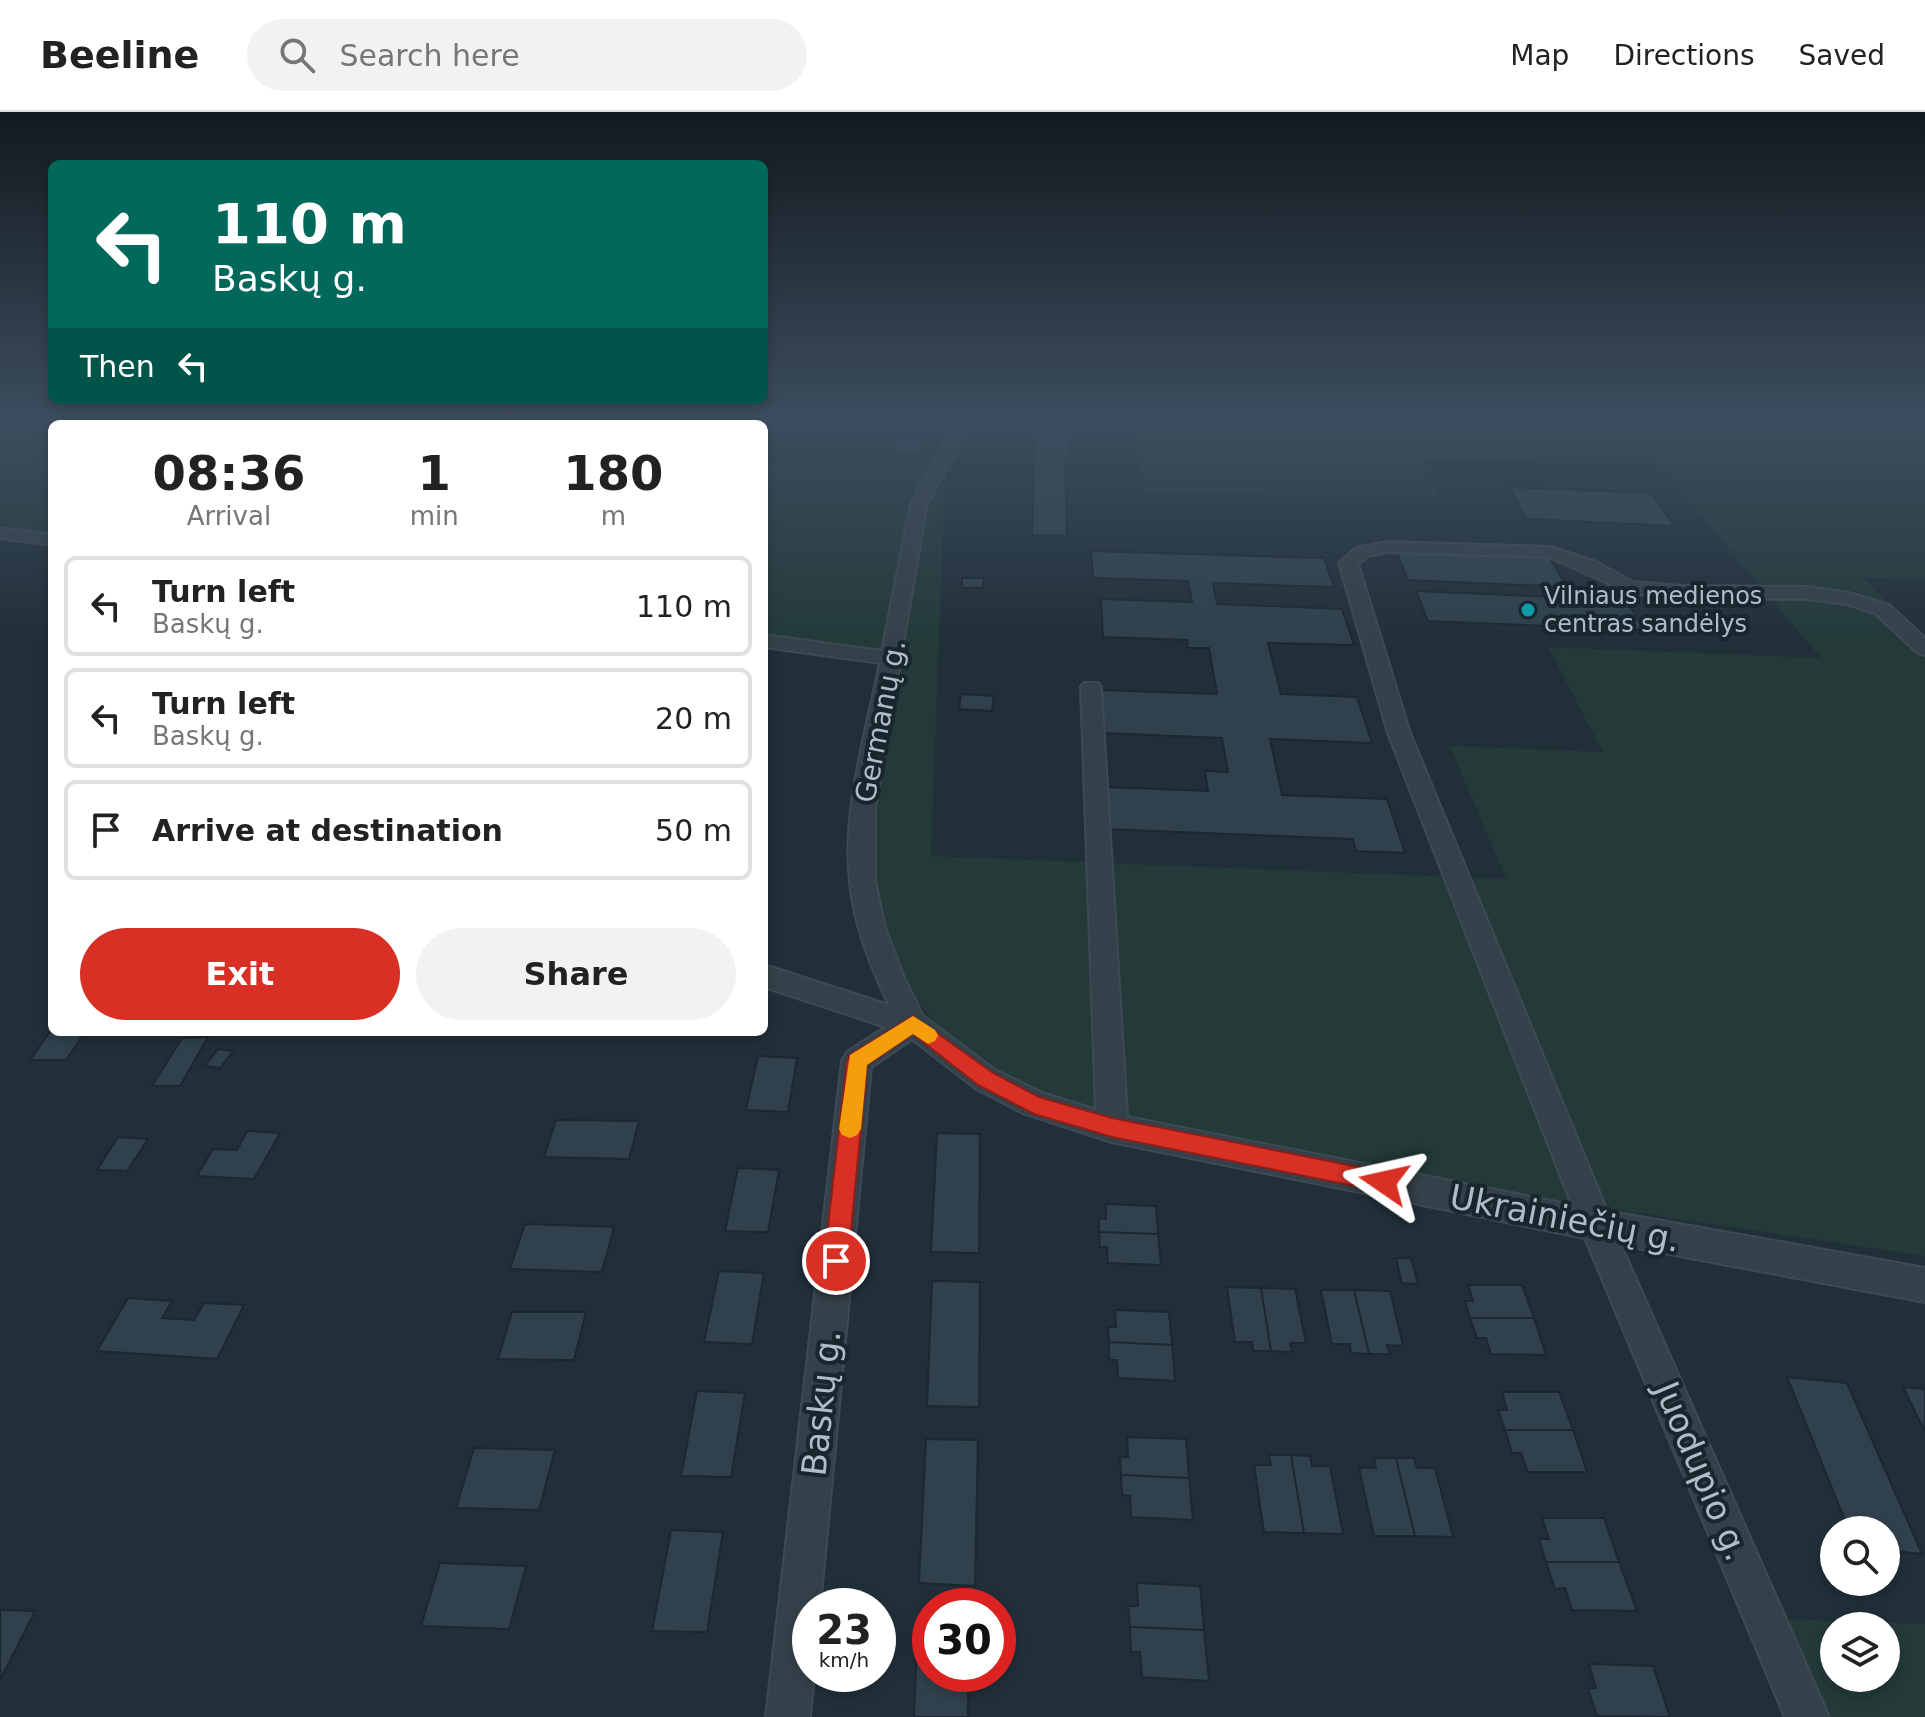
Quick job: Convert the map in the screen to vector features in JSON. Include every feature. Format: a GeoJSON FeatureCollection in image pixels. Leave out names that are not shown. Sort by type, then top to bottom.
{"type":"FeatureCollection","features":[{"type":"Feature","properties":{"kind":"street","name":"Germanų g."},"geometry":{"type":"LineString","coordinates":[[913,1024],[890,978],[872,928],[862,881],[863,808],[919,503],[924,494]]}},
{"type":"Feature","properties":{"kind":"street"},"geometry":{"type":"LineString","coordinates":[[0,533],[48,539]]}},
{"type":"Feature","properties":{"kind":"street","name":"Juodupio g."},"geometry":{"type":"LineString","coordinates":[[1807,1717],[1596,1225],[1399,733],[1348,563],[1362,552],[1387,547],[1551,552],[1590,566],[1611,580],[1630,587],[1682,592],[1808,593],[1882,609],[1925,649]]}},
{"type":"Feature","properties":{"kind":"street"},"geometry":{"type":"LineString","coordinates":[[768,642],[891,658]]}},
{"type":"Feature","properties":{"kind":"street"},"geometry":{"type":"LineString","coordinates":[[1091,687],[1112,1128]]}},
{"type":"Feature","properties":{"kind":"street","name":"Ukrainiečių g."},"geometry":{"type":"LineString","coordinates":[[768,977],[913,1024],[985,1079],[1034,1104],[1112,1128],[1596,1225],[1925,1285]]}},
{"type":"Feature","properties":{"kind":"street","name":"Baskų g."},"geometry":{"type":"LineString","coordinates":[[788,1717],[857,1061],[913,1024]]}},
{"type":"Feature","properties":{"kind":"green space"},"geometry":{"type":"Polygon","coordinates":[[[0,494],[48,494],[48,535],[0,528],[0,494]]]}},
{"type":"Feature","properties":{"kind":"green space"},"geometry":{"type":"Polygon","coordinates":[[[768,494],[944,494],[931,856],[1506,879],[1450,746],[1603,752],[1548,647],[1821,658],[1683,494],[1925,494],[1925,579],[1864,578],[1925,642],[1925,1256],[1497,1192],[1064,1103],[1008,1080],[974,1060],[945,1034],[921,1005],[902,972],[887,936],[878,898],[873,860],[873,808],[901,660],[880,650],[768,635],[768,494]]]}},
{"type":"Feature","properties":{"kind":"green space"},"geometry":{"type":"Polygon","coordinates":[[[1210,494],[1437,494],[1439,497],[1210,494]]]}},
{"type":"Feature","properties":{"kind":"green space"},"geometry":{"type":"Polygon","coordinates":[[[1785,1619],[1820,1620],[1820,1692],[1900,1692],[1900,1623],[1925,1624],[1925,1717],[1828,1717],[1785,1619]]]}},
{"type":"Feature","properties":{"kind":"building"},"geometry":{"type":"Polygon","coordinates":[[[1033,494],[1066,494],[1067,536],[1032,535],[1033,494]]]}},
{"type":"Feature","properties":{"kind":"building"},"geometry":{"type":"Polygon","coordinates":[[[1513,494],[1652,494],[1675,526],[1526,519],[1513,494]]]}},
{"type":"Feature","properties":{"kind":"building"},"geometry":{"type":"Polygon","coordinates":[[[1091,551],[1324,558],[1334,587],[1213,583],[1217,604],[1342,609],[1354,645],[1268,643],[1281,694],[1357,697],[1372,743],[1270,739],[1282,795],[1387,799],[1405,853],[1356,851],[1353,839],[1107,829],[1105,787],[1208,791],[1205,771],[1228,772],[1222,738],[1102,733],[1100,690],[1217,694],[1209,648],[1188,648],[1187,640],[1103,637],[1101,599],[1192,602],[1188,581],[1093,578],[1091,551]]]}},
{"type":"Feature","properties":{"kind":"building"},"geometry":{"type":"Polygon","coordinates":[[[1396,551],[1550,558],[1567,587],[1408,580],[1396,551]]]}},
{"type":"Feature","properties":{"kind":"building"},"geometry":{"type":"Polygon","coordinates":[[[962,578],[983,578],[983,588],[962,588],[962,578]]]}},
{"type":"Feature","properties":{"kind":"building","name":"Vilniaus medienos centras sandėlys"},"geometry":{"type":"Polygon","coordinates":[[[1416,591],[1626,600],[1645,630],[1428,621],[1416,591]]]}},
{"type":"Feature","properties":{"kind":"building"},"geometry":{"type":"Polygon","coordinates":[[[961,694],[994,696],[992,711],[959,709],[961,694]]]}},
{"type":"Feature","properties":{"kind":"building"},"geometry":{"type":"Polygon","coordinates":[[[48,1035],[82,1036],[66,1060],[30,1060],[48,1035]]]}},
{"type":"Feature","properties":{"kind":"building"},"geometry":{"type":"Polygon","coordinates":[[[208,1037],[180,1086],[152,1086],[182,1038],[208,1037]]]}},
{"type":"Feature","properties":{"kind":"building"},"geometry":{"type":"Polygon","coordinates":[[[218,1049],[233,1051],[220,1068],[205,1066],[218,1049]]]}},
{"type":"Feature","properties":{"kind":"building"},"geometry":{"type":"Polygon","coordinates":[[[758,1056],[797,1058],[788,1112],[746,1110],[758,1056]]]}},
{"type":"Feature","properties":{"kind":"building"},"geometry":{"type":"Polygon","coordinates":[[[556,1120],[639,1121],[629,1159],[544,1157],[556,1120]]]}},
{"type":"Feature","properties":{"kind":"building"},"geometry":{"type":"Polygon","coordinates":[[[247,1131],[280,1133],[254,1179],[197,1176],[213,1149],[237,1150],[247,1131]]]}},
{"type":"Feature","properties":{"kind":"building"},"geometry":{"type":"Polygon","coordinates":[[[937,1133],[980,1134],[979,1253],[931,1252],[937,1133]]]}},
{"type":"Feature","properties":{"kind":"building"},"geometry":{"type":"Polygon","coordinates":[[[118,1137],[148,1139],[127,1171],[97,1170],[118,1137]]]}},
{"type":"Feature","properties":{"kind":"building"},"geometry":{"type":"Polygon","coordinates":[[[738,1168],[779,1170],[768,1232],[725,1231],[738,1168]]]}},
{"type":"Feature","properties":{"kind":"building"},"geometry":{"type":"Polygon","coordinates":[[[1106,1204],[1156,1206],[1158,1234],[1099,1232],[1099,1218],[1106,1219],[1106,1204]]]}},
{"type":"Feature","properties":{"kind":"building"},"geometry":{"type":"Polygon","coordinates":[[[525,1224],[614,1227],[602,1272],[510,1269],[525,1224]]]}},
{"type":"Feature","properties":{"kind":"building"},"geometry":{"type":"Polygon","coordinates":[[[1099,1232],[1158,1234],[1161,1265],[1108,1263],[1107,1247],[1100,1247],[1099,1232]]]}},
{"type":"Feature","properties":{"kind":"building"},"geometry":{"type":"Polygon","coordinates":[[[1396,1258],[1411,1258],[1418,1284],[1402,1283],[1396,1258]]]}},
{"type":"Feature","properties":{"kind":"building"},"geometry":{"type":"Polygon","coordinates":[[[719,1271],[764,1273],[752,1344],[704,1342],[719,1271]]]}},
{"type":"Feature","properties":{"kind":"building"},"geometry":{"type":"Polygon","coordinates":[[[932,1281],[980,1282],[979,1407],[927,1406],[932,1281]]]}},
{"type":"Feature","properties":{"kind":"building"},"geometry":{"type":"Polygon","coordinates":[[[1468,1285],[1522,1285],[1534,1318],[1470,1318],[1465,1301],[1473,1301],[1468,1285]]]}},
{"type":"Feature","properties":{"kind":"building"},"geometry":{"type":"Polygon","coordinates":[[[1227,1287],[1261,1288],[1271,1351],[1253,1351],[1252,1342],[1235,1342],[1227,1287]]]}},
{"type":"Feature","properties":{"kind":"building"},"geometry":{"type":"Polygon","coordinates":[[[1261,1288],[1295,1289],[1306,1343],[1290,1343],[1292,1352],[1271,1351],[1261,1288]]]}},
{"type":"Feature","properties":{"kind":"building"},"geometry":{"type":"Polygon","coordinates":[[[1321,1290],[1354,1290],[1369,1354],[1351,1353],[1350,1344],[1332,1344],[1321,1290]]]}},
{"type":"Feature","properties":{"kind":"building"},"geometry":{"type":"Polygon","coordinates":[[[1354,1290],[1390,1291],[1403,1346],[1387,1345],[1390,1354],[1369,1354],[1354,1290]]]}},
{"type":"Feature","properties":{"kind":"building"},"geometry":{"type":"Polygon","coordinates":[[[128,1298],[172,1301],[162,1318],[194,1320],[204,1303],[244,1305],[217,1359],[97,1351],[128,1298]]]}},
{"type":"Feature","properties":{"kind":"building"},"geometry":{"type":"Polygon","coordinates":[[[1115,1310],[1169,1312],[1172,1345],[1109,1342],[1108,1327],[1116,1327],[1115,1310]]]}},
{"type":"Feature","properties":{"kind":"building"},"geometry":{"type":"Polygon","coordinates":[[[512,1312],[586,1312],[574,1360],[498,1359],[512,1312]]]}},
{"type":"Feature","properties":{"kind":"building"},"geometry":{"type":"Polygon","coordinates":[[[1470,1318],[1534,1318],[1546,1355],[1491,1354],[1486,1338],[1477,1338],[1470,1318]]]}},
{"type":"Feature","properties":{"kind":"building"},"geometry":{"type":"Polygon","coordinates":[[[1109,1342],[1172,1345],[1175,1381],[1118,1378],[1117,1360],[1109,1360],[1109,1342]]]}},
{"type":"Feature","properties":{"kind":"building"},"geometry":{"type":"Polygon","coordinates":[[[1787,1377],[1847,1383],[1922,1554],[1900,1552],[1900,1516],[1843,1516],[1787,1377]]]}},
{"type":"Feature","properties":{"kind":"building"},"geometry":{"type":"Polygon","coordinates":[[[1903,1387],[1925,1389],[1925,1432],[1903,1387]]]}},
{"type":"Feature","properties":{"kind":"building"},"geometry":{"type":"Polygon","coordinates":[[[697,1391],[745,1393],[731,1477],[681,1476],[697,1391]]]}},
{"type":"Feature","properties":{"kind":"building"},"geometry":{"type":"Polygon","coordinates":[[[1502,1392],[1559,1392],[1573,1430],[1505,1430],[1498,1410],[1507,1410],[1502,1392]]]}},
{"type":"Feature","properties":{"kind":"building"},"geometry":{"type":"Polygon","coordinates":[[[1505,1430],[1573,1430],[1587,1472],[1528,1472],[1521,1453],[1512,1453],[1505,1430]]]}},
{"type":"Feature","properties":{"kind":"building"},"geometry":{"type":"Polygon","coordinates":[[[1127,1437],[1186,1439],[1189,1478],[1121,1475],[1120,1457],[1128,1457],[1127,1437]]]}},
{"type":"Feature","properties":{"kind":"building"},"geometry":{"type":"Polygon","coordinates":[[[926,1439],[978,1440],[975,1586],[919,1583],[926,1439]]]}},
{"type":"Feature","properties":{"kind":"building"},"geometry":{"type":"Polygon","coordinates":[[[474,1448],[555,1450],[539,1510],[456,1508],[474,1448]]]}},
{"type":"Feature","properties":{"kind":"building"},"geometry":{"type":"Polygon","coordinates":[[[1269,1455],[1291,1455],[1304,1533],[1264,1532],[1254,1465],[1271,1465],[1269,1455]]]}},
{"type":"Feature","properties":{"kind":"building"},"geometry":{"type":"Polygon","coordinates":[[[1291,1455],[1310,1456],[1312,1466],[1330,1466],[1343,1534],[1304,1533],[1291,1455]]]}},
{"type":"Feature","properties":{"kind":"building"},"geometry":{"type":"Polygon","coordinates":[[[1374,1458],[1396,1458],[1415,1536],[1374,1536],[1359,1468],[1376,1468],[1374,1458]]]}},
{"type":"Feature","properties":{"kind":"building"},"geometry":{"type":"Polygon","coordinates":[[[1396,1458],[1414,1458],[1417,1468],[1435,1468],[1453,1537],[1415,1536],[1396,1458]]]}},
{"type":"Feature","properties":{"kind":"building"},"geometry":{"type":"Polygon","coordinates":[[[1121,1475],[1189,1478],[1193,1520],[1131,1517],[1130,1496],[1122,1495],[1121,1475]]]}},
{"type":"Feature","properties":{"kind":"building"},"geometry":{"type":"Polygon","coordinates":[[[1542,1518],[1604,1518],[1619,1562],[1546,1562],[1539,1539],[1549,1539],[1542,1518]]]}},
{"type":"Feature","properties":{"kind":"building"},"geometry":{"type":"Polygon","coordinates":[[[671,1530],[723,1532],[707,1632],[652,1631],[671,1530]]]}},
{"type":"Feature","properties":{"kind":"building"},"geometry":{"type":"Polygon","coordinates":[[[1546,1562],[1619,1562],[1637,1611],[1572,1610],[1565,1588],[1555,1589],[1546,1562]]]}},
{"type":"Feature","properties":{"kind":"building"},"geometry":{"type":"Polygon","coordinates":[[[440,1563],[526,1566],[509,1629],[421,1626],[440,1563]]]}},
{"type":"Feature","properties":{"kind":"building"},"geometry":{"type":"Polygon","coordinates":[[[1137,1583],[1200,1586],[1204,1630],[1130,1627],[1128,1606],[1138,1606],[1137,1583]]]}},
{"type":"Feature","properties":{"kind":"building"},"geometry":{"type":"Polygon","coordinates":[[[0,1610],[35,1611],[0,1680],[0,1610]]]}},
{"type":"Feature","properties":{"kind":"building"},"geometry":{"type":"Polygon","coordinates":[[[1130,1627],[1204,1630],[1209,1681],[1142,1677],[1140,1652],[1131,1652],[1130,1627]]]}},
{"type":"Feature","properties":{"kind":"building"},"geometry":{"type":"Polygon","coordinates":[[[1589,1664],[1653,1666],[1670,1717],[1597,1716],[1588,1688],[1596,1688],[1589,1664]]]}},
{"type":"Feature","properties":{"kind":"building"},"geometry":{"type":"Polygon","coordinates":[[[915,1692],[968,1692],[968,1717],[914,1717],[915,1692]]]}},
{"type":"Feature","properties":{"kind":"slow traffic"},"geometry":{"type":"LineString","coordinates":[[850,1129],[857,1061],[913,1024],[928,1035]]}},
{"type":"Feature","properties":{"kind":"place","name":"Vilniaus medienos centras sandėlys"},"geometry":{"type":"Point","coordinates":[1528,610]}},
{"type":"Feature","properties":{"kind":"route"},"geometry":{"type":"LineString","coordinates":[[836,1261],[857,1061],[913,1024],[985,1079],[1034,1104],[1112,1128],[1384,1182]]}}]}
